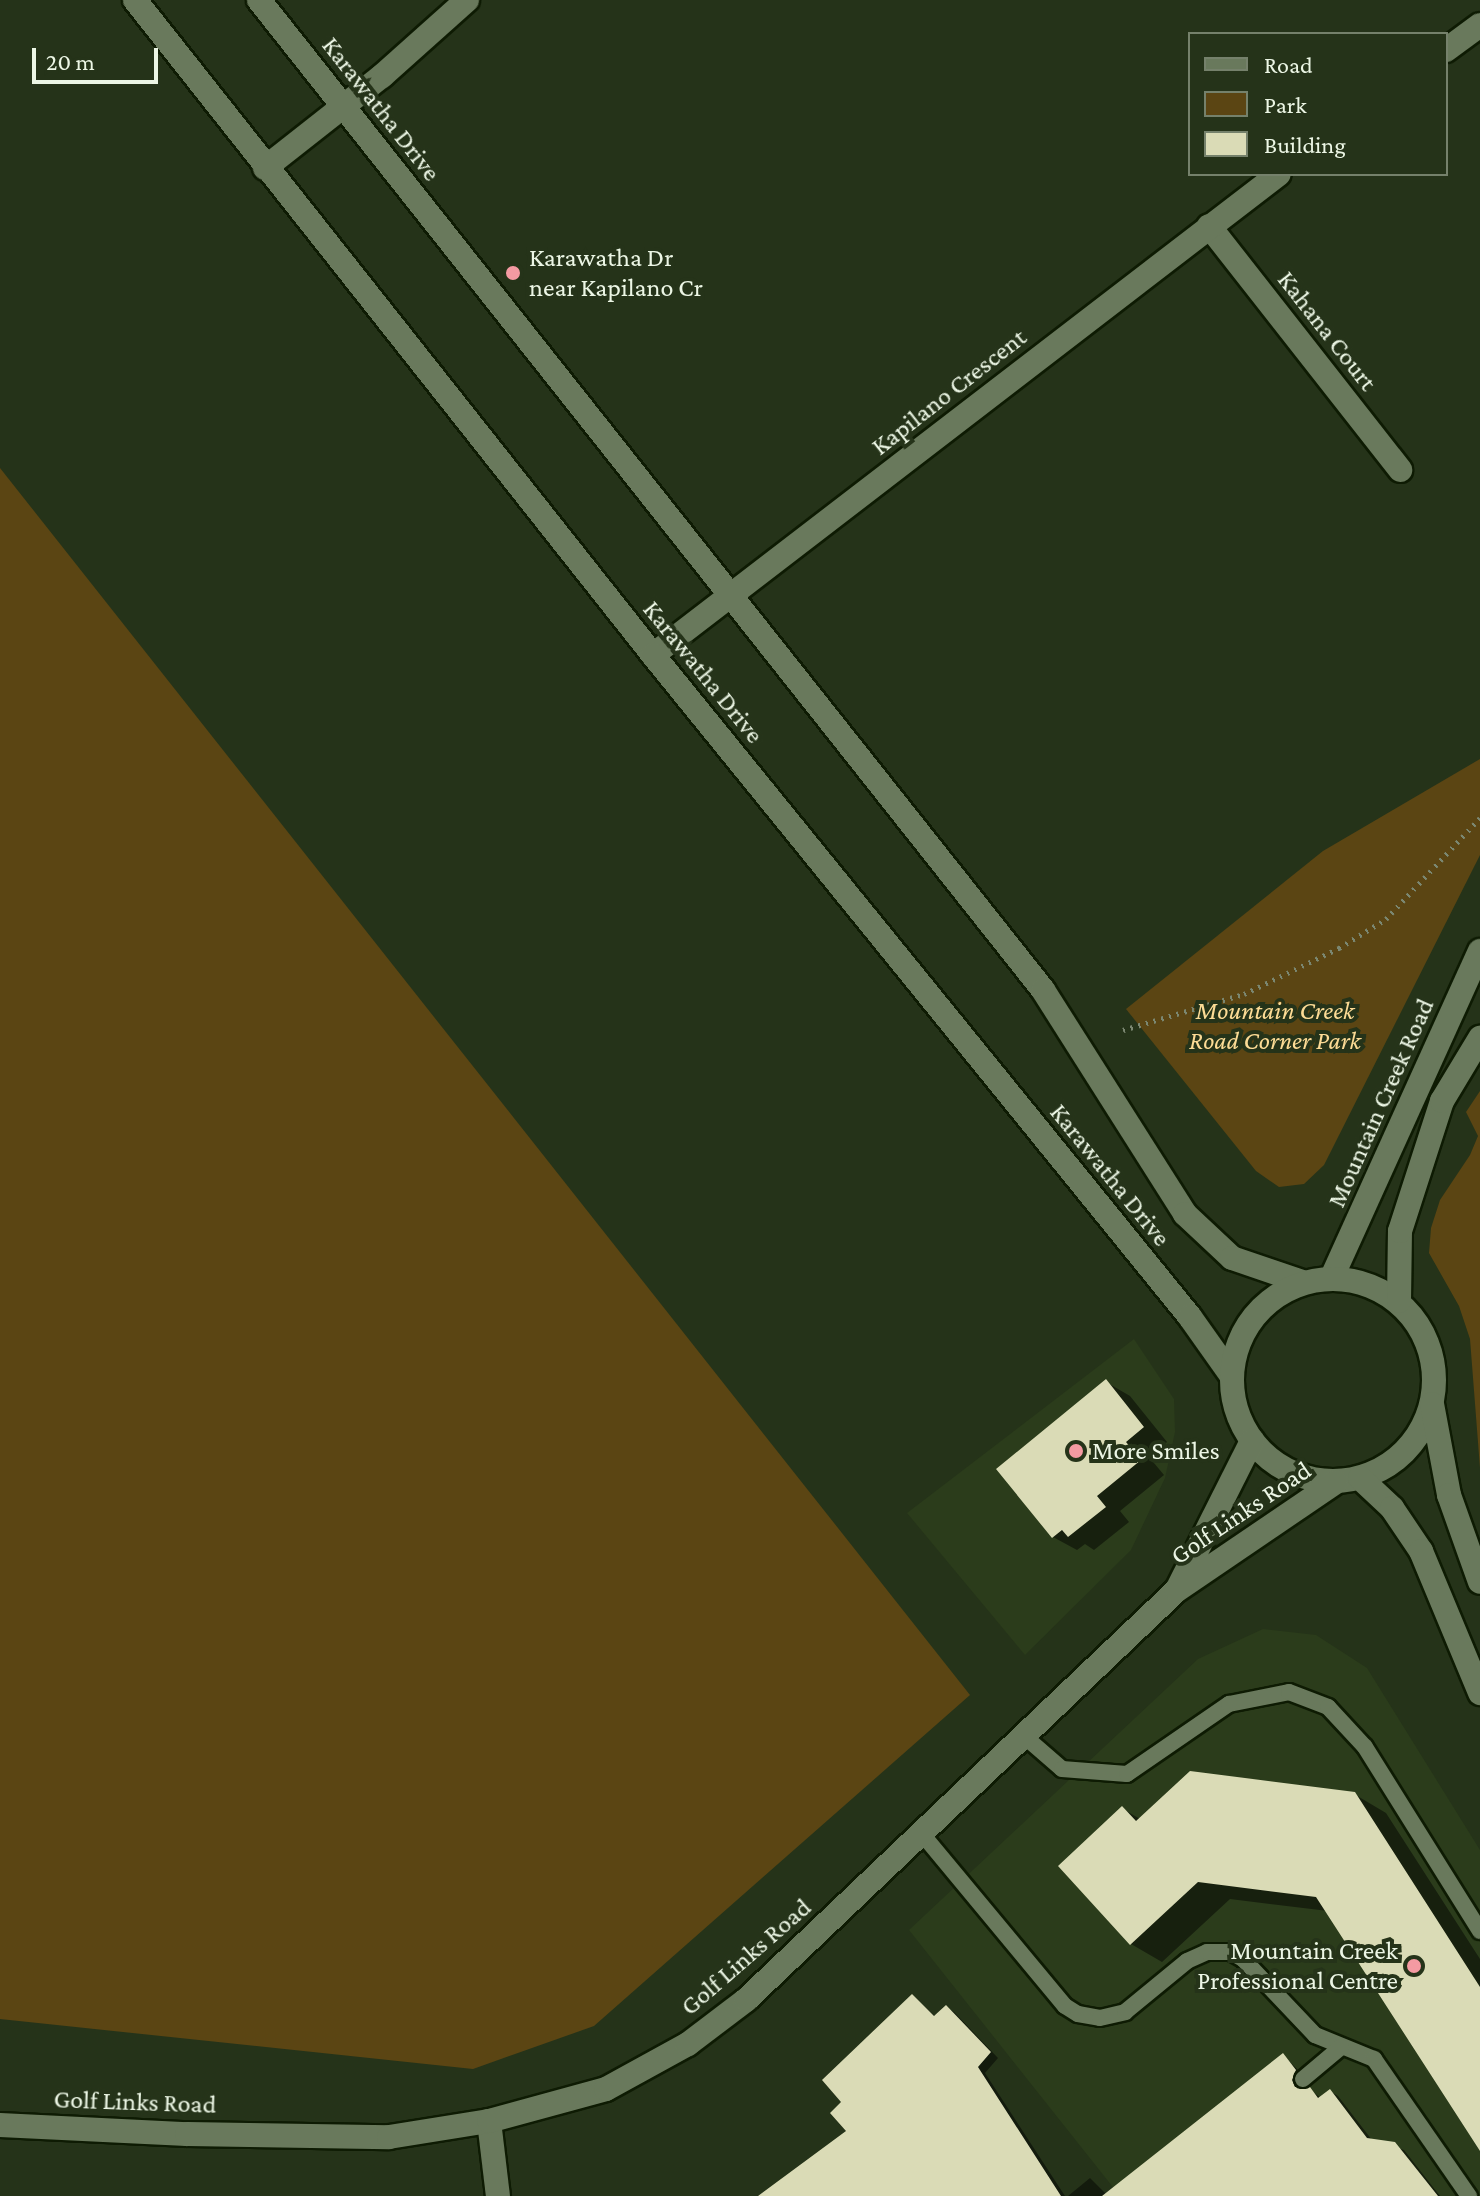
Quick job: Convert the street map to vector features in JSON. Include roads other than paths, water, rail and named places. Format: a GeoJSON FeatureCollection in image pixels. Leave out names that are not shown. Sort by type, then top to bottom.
{"type":"FeatureCollection","features":[{"type":"Feature","properties":{"kind":"main road","name":"Karawatha Drive"},"geometry":{"type":"LineString","coordinates":[[135,0],[653,655],[1190,1317],[1231,1375]]}},
{"type":"Feature","properties":{"kind":"main road","name":"Karawatha Drive"},"geometry":{"type":"LineString","coordinates":[[259,0],[1043,990],[1185,1214],[1222,1252],[1302,1282]]}},
{"type":"Feature","properties":{"kind":"main road"},"geometry":{"type":"LineString","coordinates":[[265,168],[344,108],[467,0]]}},
{"type":"Feature","properties":{"kind":"main road"},"geometry":{"type":"LineString","coordinates":[[1448,49],[1480,25]]}},
{"type":"Feature","properties":{"kind":"main road","name":"Kapilano Crescent"},"geometry":{"type":"LineString","coordinates":[[653,655],[1276,176]]}},
{"type":"Feature","properties":{"kind":"main road","name":"Kahana Court"},"geometry":{"type":"LineString","coordinates":[[1209,226],[1400,470]]}},
{"type":"Feature","properties":{"kind":"main road","name":"Mountain Creek Road"},"geometry":{"type":"LineString","coordinates":[[1332,1277],[1480,951]]}},
{"type":"Feature","properties":{"kind":"main road"},"geometry":{"type":"LineString","coordinates":[[1399,1301],[1400,1231],[1442,1101],[1480,1038]]}},
{"type":"Feature","properties":{"kind":"main road"},"geometry":{"type":"LineString","coordinates":[[1332,1277],[1356,1280],[1399,1301],[1417,1322],[1430,1348],[1435,1376],[1432,1404],[1421,1431],[1405,1452],[1384,1468],[1348,1480],[1305,1478],[1285,1469],[1252,1441],[1235,1410],[1231,1375],[1237,1345],[1252,1317],[1274,1295],[1302,1282],[1332,1277]]}},
{"type":"Feature","properties":{"kind":"main road"},"geometry":{"type":"LineString","coordinates":[[1432,1404],[1449,1495],[1480,1582]]}},
{"type":"Feature","properties":{"kind":"main road","name":"Golf Links Road"},"geometry":{"type":"LineString","coordinates":[[1177,1590],[1252,1441]]}},
{"type":"Feature","properties":{"kind":"main road"},"geometry":{"type":"LineString","coordinates":[[1348,1480],[1392,1508],[1421,1551],[1480,1693]]}},
{"type":"Feature","properties":{"kind":"main road","name":"Golf Links Road"},"geometry":{"type":"LineString","coordinates":[[0,2125],[187,2134],[389,2137],[489,2121],[606,2089],[688,2044],[746,2000],[923,1835],[1177,1590],[1348,1480]]}},
{"type":"Feature","properties":{"kind":"main road"},"geometry":{"type":"LineString","coordinates":[[489,2121],[498,2196]]}},
{"type":"Feature","properties":{"kind":"lane"},"geometry":{"type":"LineString","coordinates":[[1024,1736],[1062,1769],[1127,1774],[1229,1704],[1289,1692],[1328,1707],[1365,1747],[1480,1931]]}},
{"type":"Feature","properties":{"kind":"lane"},"geometry":{"type":"LineString","coordinates":[[923,1835],[1065,2006],[1078,2014],[1112,2018],[1125,2012],[1187,1961],[1207,1952],[1231,1952],[1254,1970],[1315,2035],[1374,2059],[1469,2196]]}},
{"type":"Feature","properties":{"kind":"lane"},"geometry":{"type":"LineString","coordinates":[[1303,2079],[1341,2047]]}},
{"type":"Feature","properties":{"kind":"place","name":"Karawatha Dr near Kapilano Cr"},"geometry":{"type":"Point","coordinates":[513,273]}},
{"type":"Feature","properties":{"kind":"place","name":"More Smiles"},"geometry":{"type":"Point","coordinates":[1076,1451]}},
{"type":"Feature","properties":{"kind":"place","name":"Mountain Creek Professional Centre"},"geometry":{"type":"Point","coordinates":[1414,1966]}},
{"type":"Feature","properties":{"kind":"park label","name":"Mountain Creek Road Corner Park"},"geometry":{"type":"Point","coordinates":[1275,1026]}}]}
